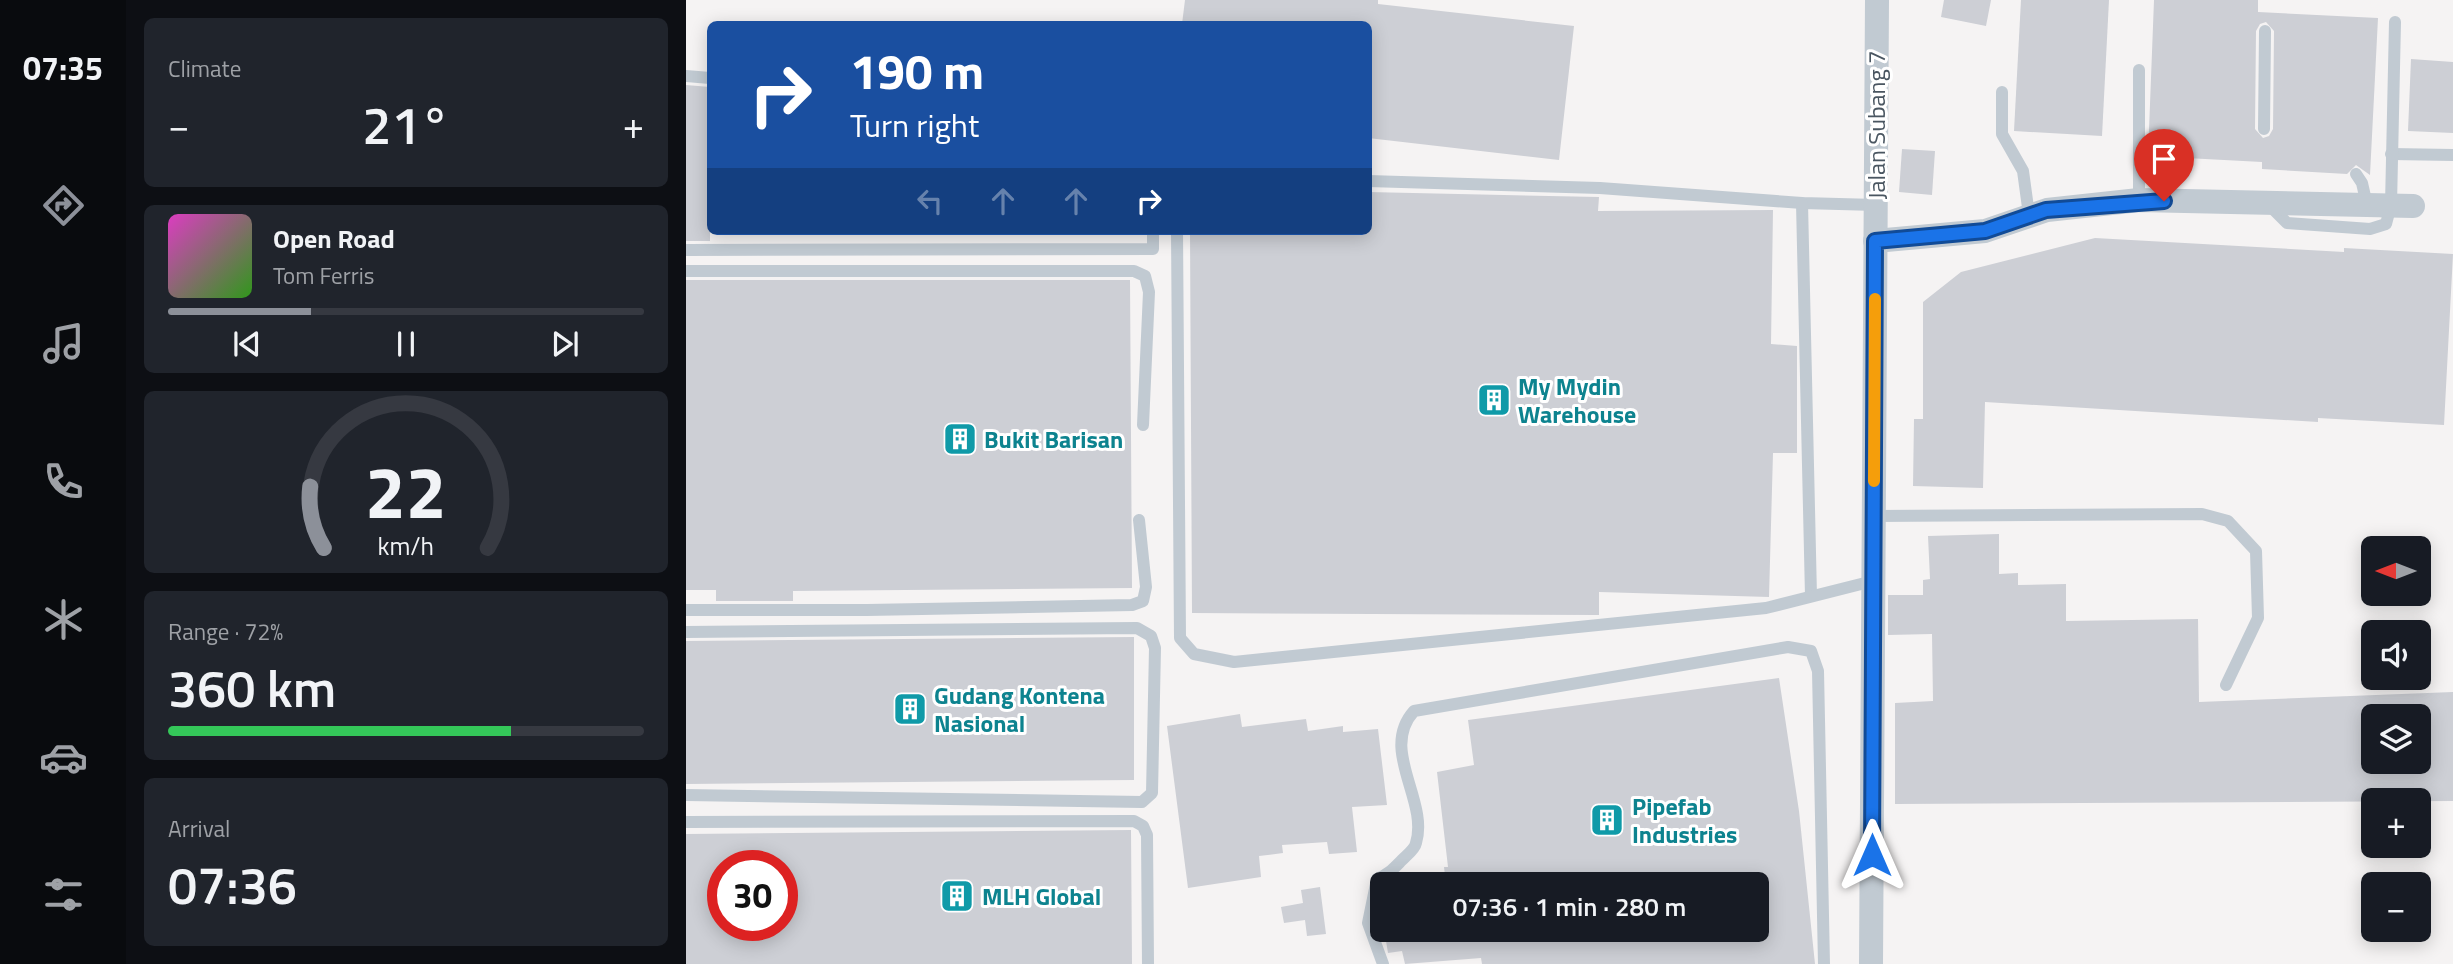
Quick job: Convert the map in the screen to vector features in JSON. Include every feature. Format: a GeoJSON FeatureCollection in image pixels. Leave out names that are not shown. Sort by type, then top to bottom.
{"type":"FeatureCollection","features":[{"type":"Feature","properties":{"kind":"street","name":"Jalan Subang 7"},"geometry":{"type":"LineString","coordinates":[[1871,964],[1877,0]]}},
{"type":"Feature","properties":{"kind":"street"},"geometry":{"type":"LineString","coordinates":[[1875,241],[1985,231],[2046,210],[2139,200],[2390,205]]}},
{"type":"Feature","properties":{"kind":"lane"},"geometry":{"type":"LineString","coordinates":[[2390,205],[2395,22]]}},
{"type":"Feature","properties":{"kind":"lane"},"geometry":{"type":"LineString","coordinates":[[2264,130],[2265,31]]}},
{"type":"Feature","properties":{"kind":"lane"},"geometry":{"type":"LineString","coordinates":[[2139,70],[2139,200]]}},
{"type":"Feature","properties":{"kind":"lane"},"geometry":{"type":"LineString","coordinates":[[686,76],[707,78]]}},
{"type":"Feature","properties":{"kind":"lane"},"geometry":{"type":"LineString","coordinates":[[2002,92],[2002,134],[2022,171],[2029,215]]}},
{"type":"Feature","properties":{"kind":"lane"},"geometry":{"type":"LineString","coordinates":[[2391,154],[2453,155]]}},
{"type":"Feature","properties":{"kind":"lane"},"geometry":{"type":"LineString","coordinates":[[2356,174],[2362,183],[2390,205]]}},
{"type":"Feature","properties":{"kind":"lane"},"geometry":{"type":"LineString","coordinates":[[1372,181],[1600,188],[1802,203],[1876,205]]}},
{"type":"Feature","properties":{"kind":"lane"},"geometry":{"type":"LineString","coordinates":[[1802,203],[1811,596]]}},
{"type":"Feature","properties":{"kind":"lane"},"geometry":{"type":"LineString","coordinates":[[686,250],[1153,249],[1153,235]]}},
{"type":"Feature","properties":{"kind":"lane"},"geometry":{"type":"LineString","coordinates":[[1177,235],[1180,638],[1194,654],[1234,662],[1766,608],[1873,581]]}},
{"type":"Feature","properties":{"kind":"lane"},"geometry":{"type":"LineString","coordinates":[[686,271],[1134,271],[1145,276],[1149,292],[1143,425]]}},
{"type":"Feature","properties":{"kind":"lane"},"geometry":{"type":"LineString","coordinates":[[1874,516],[2202,514],[2228,521],[2256,551],[2258,618],[2226,685]]}},
{"type":"Feature","properties":{"kind":"lane"},"geometry":{"type":"LineString","coordinates":[[686,610],[1132,605],[1143,601],[1146,587],[1139,520]]}},
{"type":"Feature","properties":{"kind":"lane"},"geometry":{"type":"LineString","coordinates":[[686,632],[1137,628],[1151,636],[1155,648],[1152,793],[1142,802],[686,795]]}},
{"type":"Feature","properties":{"kind":"lane"},"geometry":{"type":"LineString","coordinates":[[1383,964],[1368,923],[1377,879],[1388,874],[1416,845],[1418,826],[1401,755],[1404,722],[1414,711],[1788,647],[1811,651],[1818,671],[1824,964]]}},
{"type":"Feature","properties":{"kind":"lane"},"geometry":{"type":"LineString","coordinates":[[686,822],[1134,821],[1143,826],[1147,835],[1148,964]]}},
{"type":"Feature","properties":{"kind":"building"},"geometry":{"type":"Polygon","coordinates":[[[1185,0],[1378,0],[1378,4],[1574,26],[1559,160],[1372,138],[1372,21],[1182,21],[1185,0]]]}},
{"type":"Feature","properties":{"kind":"building"},"geometry":{"type":"Polygon","coordinates":[[[1944,0],[1991,0],[1986,26],[1941,17],[1944,0]]]}},
{"type":"Feature","properties":{"kind":"building"},"geometry":{"type":"Polygon","coordinates":[[[2021,0],[2109,0],[2102,136],[2014,131],[2021,0]]]}},
{"type":"Feature","properties":{"kind":"building"},"geometry":{"type":"Polygon","coordinates":[[[2154,0],[2258,0],[2258,12],[2378,18],[2370,175],[2356,165],[2347,174],[2262,169],[2262,162],[2148,156],[2154,0]],[[2266,22],[2260,24],[2256,31],[2255,129],[2263,138],[2269,136],[2273,129],[2274,31],[2266,22]]]}},
{"type":"Feature","properties":{"kind":"building"},"geometry":{"type":"Polygon","coordinates":[[[2411,59],[2453,62],[2453,133],[2408,131],[2411,59]]]}},
{"type":"Feature","properties":{"kind":"building"},"geometry":{"type":"Polygon","coordinates":[[[686,85],[707,87],[707,235],[710,235],[710,241],[686,241],[686,85]]]}},
{"type":"Feature","properties":{"kind":"building"},"geometry":{"type":"Polygon","coordinates":[[[1902,149],[1935,151],[1932,195],[1899,192],[1902,149]]]}},
{"type":"Feature","properties":{"kind":"building","name":"My Mydin Warehouse"},"geometry":{"type":"Polygon","coordinates":[[[1372,192],[1599,197],[1598,211],[1773,210],[1771,344],[1797,346],[1797,453],[1773,453],[1769,597],[1599,592],[1599,615],[1192,613],[1190,235],[1372,235],[1372,192]]]}},
{"type":"Feature","properties":{"kind":"building"},"geometry":{"type":"Polygon","coordinates":[[[2095,238],[2344,252],[2344,248],[2453,254],[2444,425],[2318,418],[2318,422],[1985,402],[1983,488],[1913,486],[1914,419],[1923,419],[1923,302],[1961,272],[2095,238]]]}},
{"type":"Feature","properties":{"kind":"building","name":"Bukit Barisan"},"geometry":{"type":"Polygon","coordinates":[[[686,280],[1130,280],[1132,588],[793,591],[793,601],[716,601],[716,590],[686,590],[686,280]]]}},
{"type":"Feature","properties":{"kind":"building"},"geometry":{"type":"Polygon","coordinates":[[[1999,534],[1999,574],[2018,573],[2018,585],[2066,584],[2066,621],[2198,619],[2199,702],[2453,692],[2453,801],[2431,801],[2431,788],[2361,788],[2361,801],[1895,804],[1895,703],[1933,701],[1932,634],[1888,635],[1888,595],[1923,595],[1923,580],[1930,579],[1928,536],[1999,534]]]}},
{"type":"Feature","properties":{"kind":"building","name":"Gudang Kontena Nasional"},"geometry":{"type":"Polygon","coordinates":[[[1134,637],[1134,780],[686,784],[686,641],[1134,637]]]}},
{"type":"Feature","properties":{"kind":"building","name":"Pipefab Industries"},"geometry":{"type":"Polygon","coordinates":[[[1779,678],[1799,811],[1815,964],[1482,964],[1481,958],[1405,964],[1402,951],[1388,953],[1386,942],[1769,942],[1769,872],[1445,872],[1444,867],[1448,867],[1437,772],[1474,765],[1468,720],[1779,678]]]}},
{"type":"Feature","properties":{"kind":"building"},"geometry":{"type":"Polygon","coordinates":[[[1240,714],[1242,727],[1306,719],[1308,731],[1343,726],[1343,732],[1378,729],[1387,805],[1352,807],[1357,852],[1329,854],[1327,842],[1282,845],[1283,853],[1259,856],[1261,877],[1188,888],[1167,726],[1240,714]]]}},
{"type":"Feature","properties":{"kind":"building","name":"MLH Global"},"geometry":{"type":"Polygon","coordinates":[[[1131,830],[1132,964],[686,964],[686,834],[1131,830]]]}},
{"type":"Feature","properties":{"kind":"building"},"geometry":{"type":"Polygon","coordinates":[[[1320,887],[1326,934],[1307,936],[1305,920],[1284,923],[1281,907],[1303,903],[1301,890],[1320,887]]]}},
{"type":"Feature","properties":{"kind":"slow traffic"},"geometry":{"type":"LineString","coordinates":[[1874,481],[1875,299]]}},
{"type":"Feature","properties":{"kind":"place","name":"My Mydin Warehouse"},"geometry":{"type":"Point","coordinates":[1494,400]}},
{"type":"Feature","properties":{"kind":"place","name":"Bukit Barisan"},"geometry":{"type":"Point","coordinates":[960,439]}},
{"type":"Feature","properties":{"kind":"place","name":"Gudang Kontena Nasional"},"geometry":{"type":"Point","coordinates":[910,709]}},
{"type":"Feature","properties":{"kind":"place","name":"Pipefab Industries"},"geometry":{"type":"Point","coordinates":[1607,820]}},
{"type":"Feature","properties":{"kind":"place","name":"MLH Global"},"geometry":{"type":"Point","coordinates":[957,896]}},
{"type":"Feature","properties":{"kind":"route"},"geometry":{"type":"LineString","coordinates":[[1872,855],[1875,241],[1985,231],[2046,210],[2139,200],[2164,201]]}}]}
